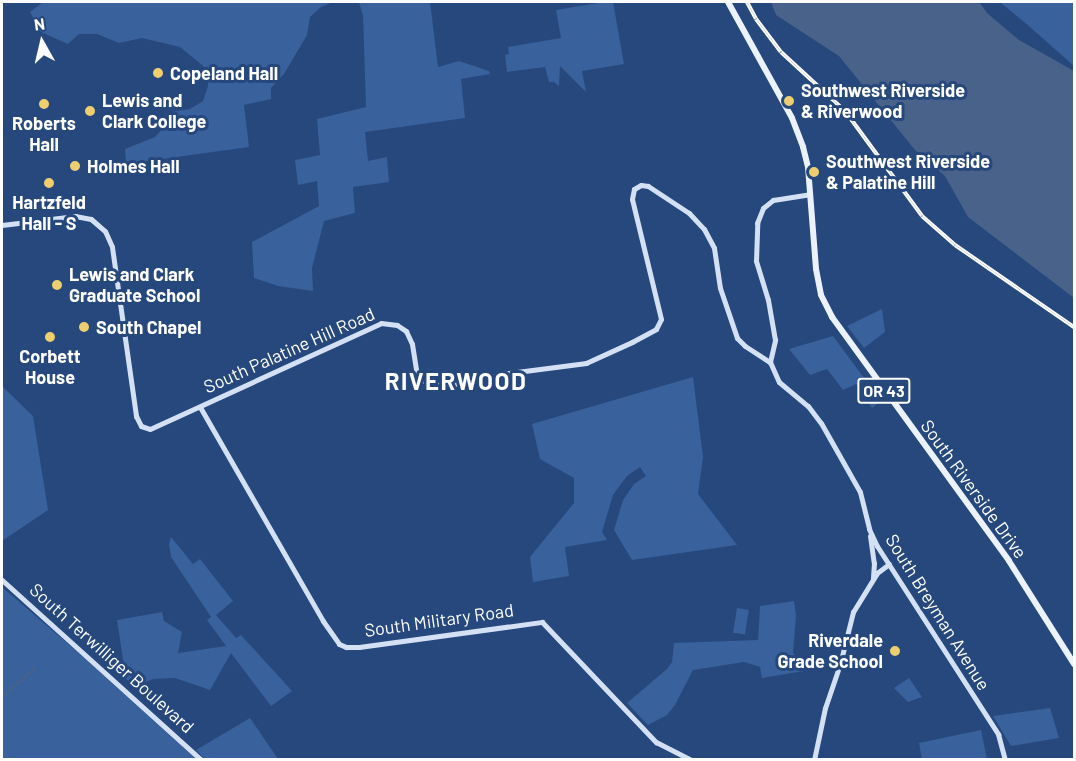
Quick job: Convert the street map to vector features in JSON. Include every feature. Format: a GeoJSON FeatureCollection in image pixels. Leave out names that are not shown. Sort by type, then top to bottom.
{"type":"FeatureCollection","features":[{"type":"Feature","properties":{"kind":"main road","name":"South Riverside Drive"},"geometry":{"type":"LineString","coordinates":[[728,2],[797,130],[808,168],[816,269],[821,295],[831,317],[1009,561],[1074,664]]}},
{"type":"Feature","properties":{"kind":"street","name":"South Palatine Hill Road"},"geometry":{"type":"LineString","coordinates":[[2,225],[75,216],[91,219],[100,225],[112,247],[138,423],[144,428],[153,428],[381,323],[397,324],[406,331],[412,344],[417,375],[424,381],[436,385],[465,383],[509,373],[586,363],[632,342],[656,329],[661,319],[632,199],[634,189],[641,185],[648,186],[689,213],[704,229],[714,248],[720,288],[735,334],[742,345],[770,362]]}},
{"type":"Feature","properties":{"kind":"street"},"geometry":{"type":"LineString","coordinates":[[770,362],[775,343],[768,300],[756,261],[756,223],[761,211],[773,200],[810,194]]}},
{"type":"Feature","properties":{"kind":"street","name":"South Breyman Avenue"},"geometry":{"type":"LineString","coordinates":[[770,362],[779,382],[808,406],[821,423],[860,492],[869,529],[998,734],[1005,759]]}},
{"type":"Feature","properties":{"kind":"street","name":"South Military Road"},"geometry":{"type":"LineString","coordinates":[[200,407],[323,621],[342,646],[360,647],[542,622],[656,742],[691,759]]}},
{"type":"Feature","properties":{"kind":"street"},"geometry":{"type":"LineString","coordinates":[[869,529],[874,562],[873,579]]}},
{"type":"Feature","properties":{"kind":"street"},"geometry":{"type":"LineString","coordinates":[[814,759],[825,708],[840,664],[850,620],[873,579],[889,564]]}},
{"type":"Feature","properties":{"kind":"street","name":"South Terwilliger Boulevard"},"geometry":{"type":"LineString","coordinates":[[2,580],[201,759]]}},
{"type":"Feature","properties":{"kind":"shaded area"},"geometry":{"type":"Polygon","coordinates":[[[43,2],[333,2],[321,7],[310,17],[307,35],[284,74],[271,88],[271,99],[244,105],[249,147],[126,164],[125,149],[155,137],[162,129],[166,113],[190,109],[203,101],[208,86],[208,70],[180,47],[142,38],[119,43],[97,34],[79,34],[68,44],[41,32],[30,12],[43,2]]]}},
{"type":"Feature","properties":{"kind":"shaded area"},"geometry":{"type":"Polygon","coordinates":[[[359,2],[430,2],[438,67],[459,61],[489,71],[490,74],[461,79],[465,118],[365,132],[368,161],[387,157],[389,182],[353,187],[355,213],[324,221],[312,268],[313,291],[278,286],[254,278],[252,242],[319,206],[317,181],[298,185],[295,160],[320,155],[317,119],[366,107],[363,16],[359,2]]]}},
{"type":"Feature","properties":{"kind":"shaded area"},"geometry":{"type":"Polygon","coordinates":[[[613,2],[624,64],[582,71],[586,92],[560,66],[559,86],[554,82],[549,82],[545,67],[507,72],[505,55],[509,54],[508,47],[561,38],[556,10],[613,2]]]}},
{"type":"Feature","properties":{"kind":"shaded area"},"geometry":{"type":"Polygon","coordinates":[[[771,2],[979,2],[988,14],[1019,40],[1074,71],[1074,298],[968,217],[945,176],[915,150],[839,56],[776,15],[771,2]]]}},
{"type":"Feature","properties":{"kind":"shaded area"},"geometry":{"type":"Polygon","coordinates":[[[1000,2],[1074,2],[1074,66],[1030,27],[1000,2]]]}},
{"type":"Feature","properties":{"kind":"shaded area"},"geometry":{"type":"Polygon","coordinates":[[[882,309],[885,332],[864,348],[847,326],[882,309]]]}},
{"type":"Feature","properties":{"kind":"shaded area"},"geometry":{"type":"Polygon","coordinates":[[[833,336],[881,401],[872,408],[856,384],[843,390],[827,369],[810,375],[789,349],[833,336]]]}},
{"type":"Feature","properties":{"kind":"shaded area"},"geometry":{"type":"Polygon","coordinates":[[[693,377],[703,457],[698,494],[737,545],[632,560],[614,530],[623,500],[634,484],[646,476],[640,467],[627,476],[613,495],[602,532],[607,540],[565,547],[569,576],[533,582],[530,557],[574,503],[574,478],[540,459],[532,424],[693,377]]]}},
{"type":"Feature","properties":{"kind":"shaded area"},"geometry":{"type":"Polygon","coordinates":[[[2,386],[33,416],[48,510],[2,541],[2,386]]]}},
{"type":"Feature","properties":{"kind":"shaded area"},"geometry":{"type":"Polygon","coordinates":[[[171,537],[193,564],[200,559],[233,601],[216,615],[236,638],[241,635],[292,691],[271,706],[231,653],[210,690],[175,678],[153,679],[136,686],[126,679],[117,620],[162,612],[164,621],[182,632],[178,653],[226,646],[207,620],[211,617],[171,557],[169,544],[171,537]]]}},
{"type":"Feature","properties":{"kind":"shaded area"},"geometry":{"type":"Polygon","coordinates":[[[2,587],[88,661],[196,759],[2,760],[2,587]]]}},
{"type":"Feature","properties":{"kind":"shaded area"},"geometry":{"type":"Polygon","coordinates":[[[794,601],[796,616],[793,653],[803,665],[804,671],[762,678],[760,667],[744,662],[693,670],[675,705],[667,715],[648,725],[627,703],[667,669],[672,662],[674,643],[758,640],[760,606],[794,601]]]}},
{"type":"Feature","properties":{"kind":"shaded area"},"geometry":{"type":"Polygon","coordinates":[[[737,608],[749,610],[745,635],[733,633],[737,608]]]}},
{"type":"Feature","properties":{"kind":"shaded area"},"geometry":{"type":"Polygon","coordinates":[[[909,678],[922,697],[908,702],[894,688],[909,678]]]}},
{"type":"Feature","properties":{"kind":"shaded area"},"geometry":{"type":"Polygon","coordinates":[[[1050,708],[1059,738],[1011,746],[993,716],[1050,708]]]}},
{"type":"Feature","properties":{"kind":"shaded area"},"geometry":{"type":"Polygon","coordinates":[[[250,718],[278,759],[205,759],[196,750],[250,718]]]}},
{"type":"Feature","properties":{"kind":"shaded area"},"geometry":{"type":"Polygon","coordinates":[[[981,730],[987,759],[922,759],[919,743],[981,730]]]}},
{"type":"Feature","properties":{"kind":"waterway"},"geometry":{"type":"LineString","coordinates":[[2,697],[35,668]]}},
{"type":"Feature","properties":{"kind":"railway"},"geometry":{"type":"LineString","coordinates":[[747,2],[756,19],[781,52],[845,111],[922,216],[955,245],[1074,327]]}},
{"type":"Feature","properties":{"kind":"place","name":"Copeland Hall"},"geometry":{"type":"Point","coordinates":[158,73]}},
{"type":"Feature","properties":{"kind":"place","name":"Southwest Riverside & Riverwood"},"geometry":{"type":"Point","coordinates":[789,101]}},
{"type":"Feature","properties":{"kind":"place","name":"Roberts Hall"},"geometry":{"type":"Point","coordinates":[44,104]}},
{"type":"Feature","properties":{"kind":"place","name":"Lewis and Clark College"},"geometry":{"type":"Point","coordinates":[90,111]}},
{"type":"Feature","properties":{"kind":"place","name":"Holmes Hall"},"geometry":{"type":"Point","coordinates":[75,166]}},
{"type":"Feature","properties":{"kind":"place","name":"Southwest Riverside & Palatine Hill"},"geometry":{"type":"Point","coordinates":[814,172]}},
{"type":"Feature","properties":{"kind":"place","name":"Hartzfeld Hall - S"},"geometry":{"type":"Point","coordinates":[49,183]}},
{"type":"Feature","properties":{"kind":"place","name":"Lewis and Clark Graduate School"},"geometry":{"type":"Point","coordinates":[57,285]}},
{"type":"Feature","properties":{"kind":"place","name":"South Chapel"},"geometry":{"type":"Point","coordinates":[84,327]}},
{"type":"Feature","properties":{"kind":"place","name":"Corbett House"},"geometry":{"type":"Point","coordinates":[50,337]}},
{"type":"Feature","properties":{"kind":"place","name":"Riverdale Grade School"},"geometry":{"type":"Point","coordinates":[895,651]}},
{"type":"Feature","properties":{"kind":"district","name":"RIVERWOOD"},"geometry":{"type":"Point","coordinates":[456,381]}}]}
